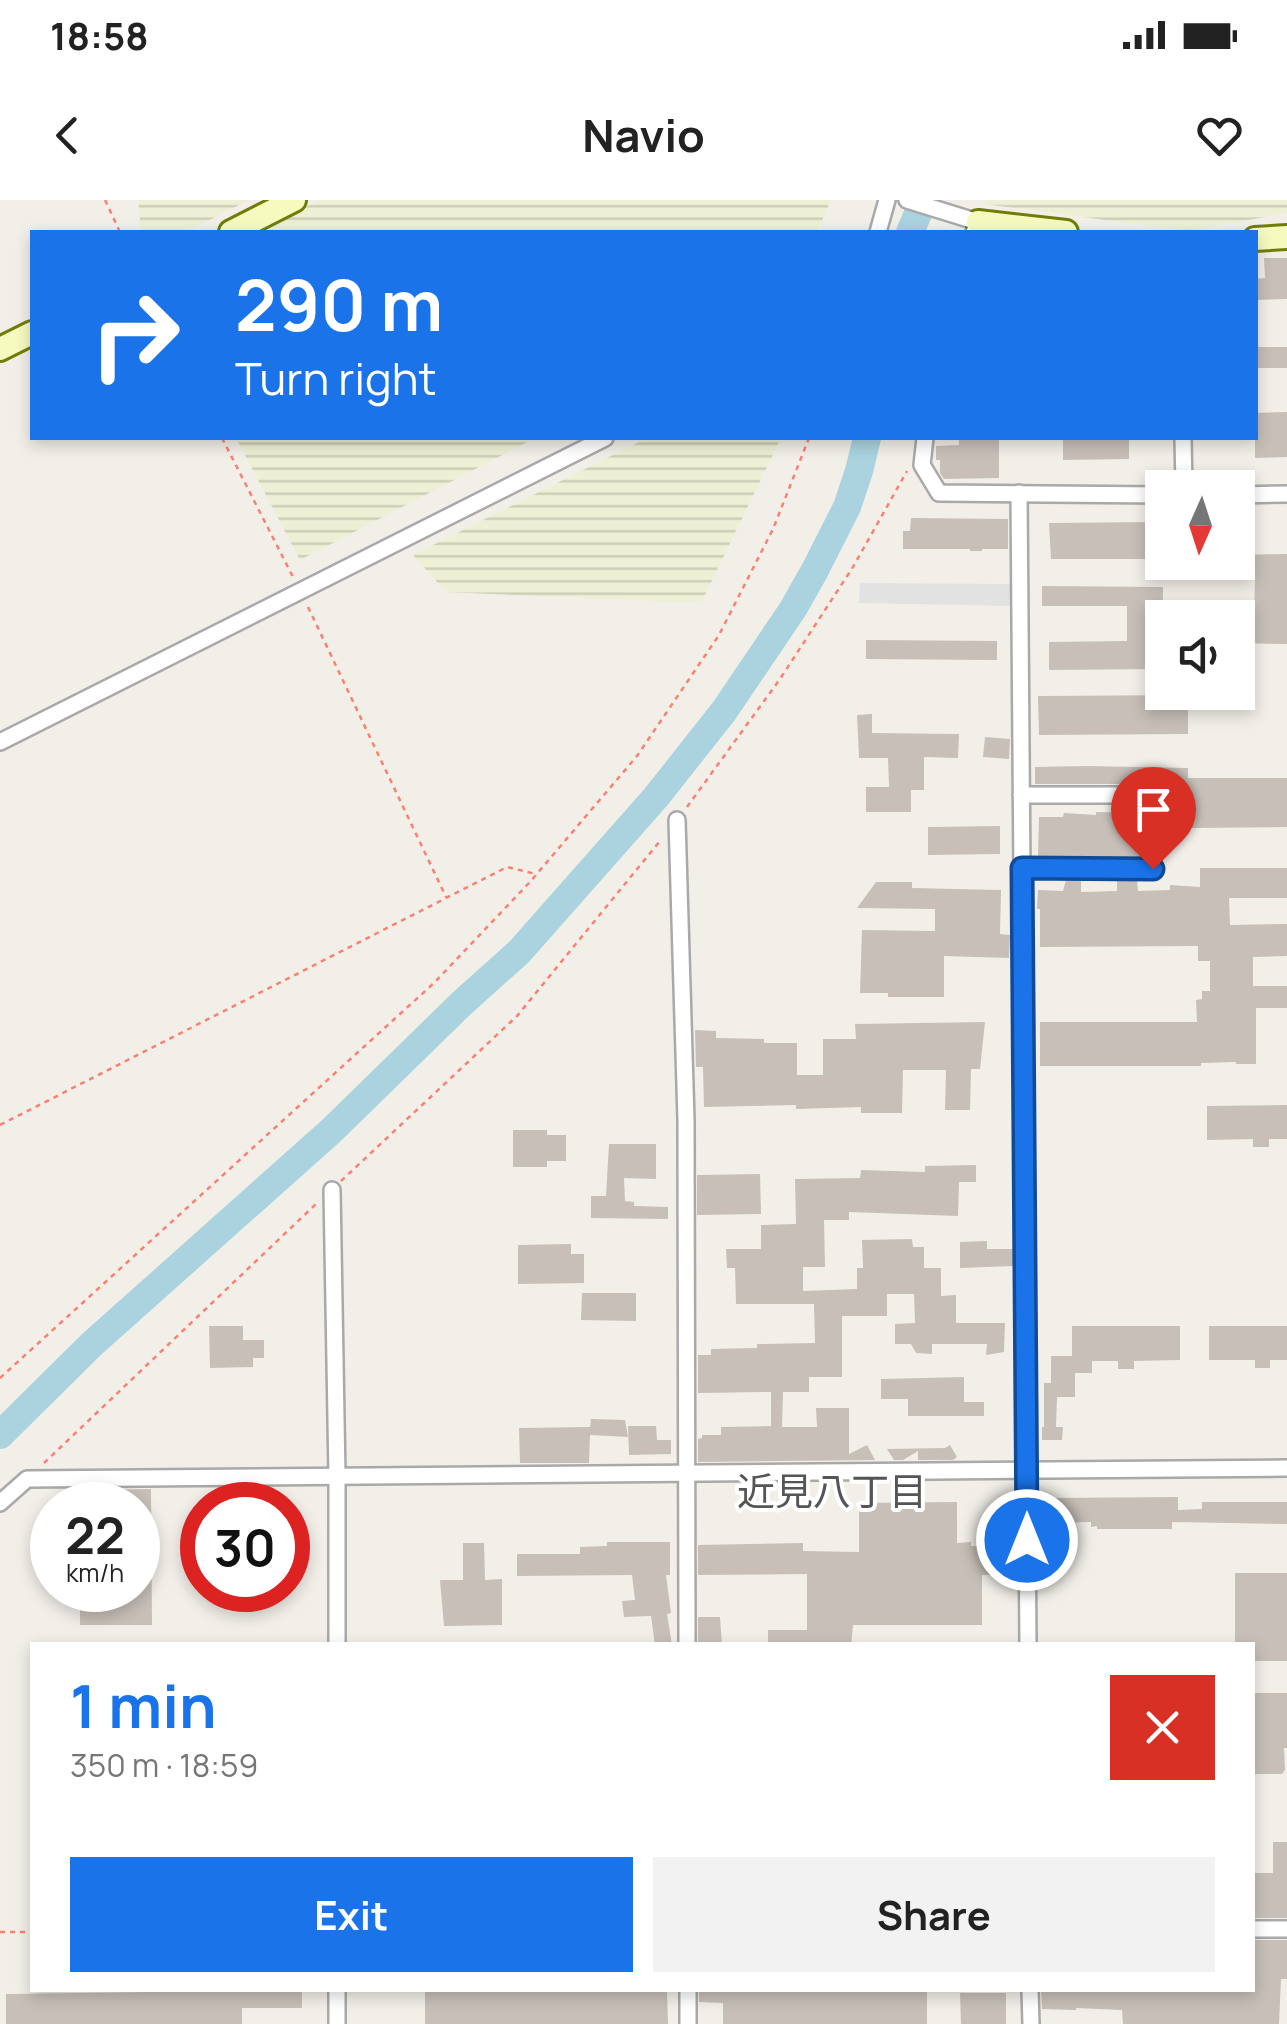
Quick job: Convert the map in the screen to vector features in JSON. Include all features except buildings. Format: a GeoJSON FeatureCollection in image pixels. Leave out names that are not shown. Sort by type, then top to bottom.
{"type":"FeatureCollection","features":[{"type":"Feature","properties":{"kind":"street"},"geometry":{"type":"LineString","coordinates":[[235,230],[294,200]]}},
{"type":"Feature","properties":{"kind":"street"},"geometry":{"type":"LineString","coordinates":[[879,230],[887,200]]}},
{"type":"Feature","properties":{"kind":"street"},"geometry":{"type":"LineString","coordinates":[[907,200],[976,227],[1030,230]]}},
{"type":"Feature","properties":{"kind":"street"},"geometry":{"type":"LineString","coordinates":[[1258,239],[1287,236]]}},
{"type":"Feature","properties":{"kind":"street"},"geometry":{"type":"LineString","coordinates":[[0,350],[30,334]]}},
{"type":"Feature","properties":{"kind":"street"},"geometry":{"type":"LineString","coordinates":[[0,742],[601,440]]}},
{"type":"Feature","properties":{"kind":"street"},"geometry":{"type":"LineString","coordinates":[[926,440],[922,464],[938,493],[1145,495]]}},
{"type":"Feature","properties":{"kind":"street"},"geometry":{"type":"LineString","coordinates":[[1183,440],[1184,470]]}},
{"type":"Feature","properties":{"kind":"street"},"geometry":{"type":"LineString","coordinates":[[1019,493],[1028,1642]]}},
{"type":"Feature","properties":{"kind":"street"},"geometry":{"type":"LineString","coordinates":[[1255,495],[1287,494]]}},
{"type":"Feature","properties":{"kind":"street"},"geometry":{"type":"LineString","coordinates":[[1022,795],[1153,796],[1153,869],[1022,868]]}},
{"type":"Feature","properties":{"kind":"street"},"geometry":{"type":"LineString","coordinates":[[677,820],[686,1120],[687,1642]]}},
{"type":"Feature","properties":{"kind":"street"},"geometry":{"type":"LineString","coordinates":[[332,1190],[337,1642]]}},
{"type":"Feature","properties":{"kind":"street"},"geometry":{"type":"LineString","coordinates":[[0,1503],[26,1479],[1287,1468]]}},
{"type":"Feature","properties":{"kind":"street"},"geometry":{"type":"LineString","coordinates":[[1255,1929],[1287,1928]]}},
{"type":"Feature","properties":{"kind":"street"},"geometry":{"type":"LineString","coordinates":[[337,1992],[337,2024]]}},
{"type":"Feature","properties":{"kind":"street"},"geometry":{"type":"LineString","coordinates":[[688,1992],[688,2024]]}},
{"type":"Feature","properties":{"kind":"street"},"geometry":{"type":"LineString","coordinates":[[1030,1992],[1031,2024]]}},
{"type":"Feature","properties":{"kind":"path"},"geometry":{"type":"LineString","coordinates":[[105,200],[119,230]]}},
{"type":"Feature","properties":{"kind":"path"},"geometry":{"type":"LineString","coordinates":[[223,440],[447,898]]}},
{"type":"Feature","properties":{"kind":"path"},"geometry":{"type":"LineString","coordinates":[[0,1378],[434,983],[538,874],[637,756],[719,634],[773,529],[808,440]]}},
{"type":"Feature","properties":{"kind":"path"},"geometry":{"type":"LineString","coordinates":[[26,1479],[516,1016],[677,820],[780,679],[854,567],[907,471]]}},
{"type":"Feature","properties":{"kind":"path"},"geometry":{"type":"LineString","coordinates":[[0,1125],[507,867],[538,874]]}},
{"type":"Feature","properties":{"kind":"path"},"geometry":{"type":"LineString","coordinates":[[0,1932],[30,1932]]}},
{"type":"Feature","properties":{"kind":"green space"},"geometry":{"type":"Polygon","coordinates":[[[138,200],[249,200],[190,230],[141,230],[138,200]]]}},
{"type":"Feature","properties":{"kind":"green space"},"geometry":{"type":"Polygon","coordinates":[[[320,200],[831,200],[818,230],[256,230],[320,200]]]}},
{"type":"Feature","properties":{"kind":"green space"},"geometry":{"type":"Polygon","coordinates":[[[985,200],[1287,200],[1287,213],[1180,230],[984,204],[985,200]]]}},
{"type":"Feature","properties":{"kind":"green space"},"geometry":{"type":"Polygon","coordinates":[[[237,440],[531,440],[300,560],[237,440]]]}},
{"type":"Feature","properties":{"kind":"green space"},"geometry":{"type":"Polygon","coordinates":[[[643,440],[780,440],[701,603],[446,592],[413,555],[643,440]]]}},
{"type":"Feature","properties":{"kind":"shaded area"},"geometry":{"type":"Polygon","coordinates":[[[860,583],[1012,584],[1012,606],[859,603],[860,583]]]}},
{"type":"Feature","properties":{"kind":"waterway"},"geometry":{"type":"LineString","coordinates":[[911,230],[924,200]]}},
{"type":"Feature","properties":{"kind":"waterway"},"geometry":{"type":"LineString","coordinates":[[0,1435],[92,1344],[331,1131],[519,952],[656,797],[724,711],[793,609],[847,507],[867,440]]}},
{"type":"Feature","properties":{"kind":"district","name":"近見八丁目"},"geometry":{"type":"Point","coordinates":[832,1490]}},
{"type":"Feature","properties":{"kind":"route"},"geometry":{"type":"LineString","coordinates":[[1027,1540],[1022,868],[1153,869]]}}]}
